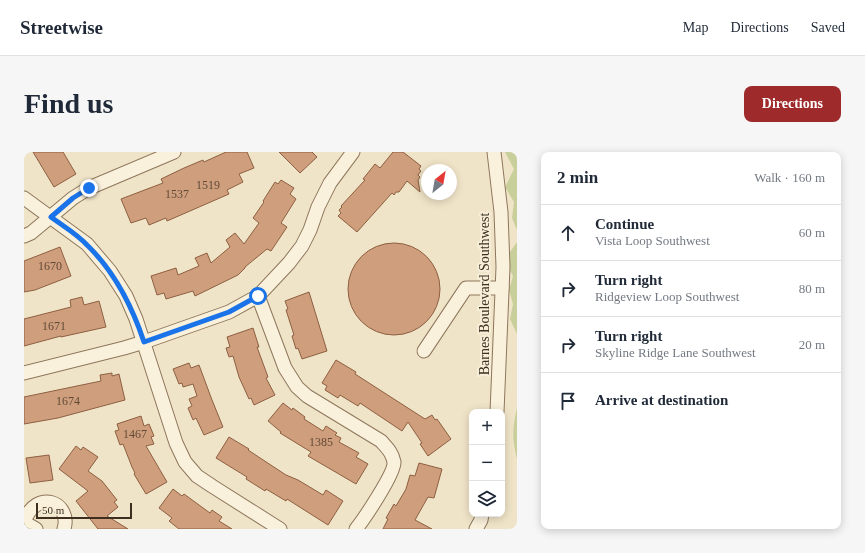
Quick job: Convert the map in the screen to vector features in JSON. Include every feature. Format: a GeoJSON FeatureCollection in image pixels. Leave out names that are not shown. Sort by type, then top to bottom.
{"type":"FeatureCollection","features":[{"type":"Feature","properties":{"kind":"street"},"geometry":{"type":"LineString","coordinates":[[24,236],[31,233],[73,198],[89,188],[174,152]]}},
{"type":"Feature","properties":{"kind":"street"},"geometry":{"type":"LineString","coordinates":[[24,373],[144,342],[229,312],[258,296],[289,263],[302,246],[310,230],[318,206],[330,183],[353,152]]}},
{"type":"Feature","properties":{"kind":"street","name":"Barnes Boulevard Southwest"},"geometry":{"type":"LineString","coordinates":[[494,152],[501,212],[502,288],[497,409]]}},
{"type":"Feature","properties":{"kind":"street"},"geometry":{"type":"LineString","coordinates":[[24,198],[87,244],[110,270],[126,296],[144,342],[176,443],[185,462],[197,476],[280,529]]}},
{"type":"Feature","properties":{"kind":"street"},"geometry":{"type":"LineString","coordinates":[[424,351],[466,288],[502,288]]}},
{"type":"Feature","properties":{"kind":"street"},"geometry":{"type":"LineString","coordinates":[[258,296],[285,368],[297,387],[308,396],[381,441],[391,451],[394,463],[391,474],[356,529]]}},
{"type":"Feature","properties":{"kind":"street"},"geometry":{"type":"LineString","coordinates":[[36,529],[24,522],[29,511],[41,503],[49,502],[57,506],[63,513],[65,518],[64,529]]}},
{"type":"Feature","properties":{"kind":"street"},"geometry":{"type":"LineString","coordinates":[[476,529],[482,517]]}},
{"type":"Feature","properties":{"kind":"green space"},"geometry":{"type":"Polygon","coordinates":[[[505,152],[517,152],[517,230],[512,218],[514,202],[505,187],[514,169],[505,152]]]}},
{"type":"Feature","properties":{"kind":"green space"},"geometry":{"type":"Polygon","coordinates":[[[517,242],[517,334],[510,319],[513,304],[509,290],[513,276],[506,263],[510,252],[517,242]]]}},
{"type":"Feature","properties":{"kind":"green space"},"geometry":{"type":"Polygon","coordinates":[[[517,408],[517,459],[513,434],[517,408]]]}},
{"type":"Feature","properties":{"kind":"building"},"geometry":{"type":"Polygon","coordinates":[[[33,152],[63,152],[76,174],[54,187],[33,152]]]}},
{"type":"Feature","properties":{"kind":"building"},"geometry":{"type":"Polygon","coordinates":[[[226,152],[247,152],[254,168],[239,174],[243,182],[227,190],[229,194],[167,221],[166,218],[149,225],[146,218],[131,223],[121,199],[163,183],[161,179],[184,168],[203,160],[204,162],[226,152]]]}},
{"type":"Feature","properties":{"kind":"building"},"geometry":{"type":"Polygon","coordinates":[[[279,152],[312,152],[317,157],[300,173],[279,152]]]}},
{"type":"Feature","properties":{"kind":"building"},"geometry":{"type":"Polygon","coordinates":[[[393,152],[403,152],[421,166],[419,169],[421,171],[418,175],[420,177],[418,180],[420,192],[407,181],[399,192],[396,192],[394,195],[392,193],[357,232],[338,216],[341,213],[339,210],[365,180],[363,179],[375,164],[380,168],[393,152]]]}},
{"type":"Feature","properties":{"kind":"building"},"geometry":{"type":"Polygon","coordinates":[[[281,180],[294,188],[290,194],[296,199],[281,223],[287,227],[271,251],[267,249],[245,267],[238,275],[195,296],[193,291],[166,299],[164,293],[157,295],[151,276],[176,268],[178,275],[199,266],[195,258],[207,253],[211,263],[230,247],[226,240],[235,233],[244,244],[259,223],[253,218],[275,182],[278,184],[281,180]]]}},
{"type":"Feature","properties":{"kind":"building"},"geometry":{"type":"Polygon","coordinates":[[[394,243],[412,246],[427,256],[437,271],[440,289],[437,307],[427,322],[412,332],[394,335],[376,332],[361,322],[351,307],[348,289],[351,271],[361,256],[376,246],[394,243]]]}},
{"type":"Feature","properties":{"kind":"building"},"geometry":{"type":"Polygon","coordinates":[[[60,247],[71,276],[35,290],[24,292],[24,261],[60,247]]]}},
{"type":"Feature","properties":{"kind":"building"},"geometry":{"type":"Polygon","coordinates":[[[309,292],[327,351],[302,359],[298,348],[296,349],[292,336],[294,335],[286,310],[288,309],[285,301],[309,292]]]}},
{"type":"Feature","properties":{"kind":"building"},"geometry":{"type":"Polygon","coordinates":[[[82,297],[84,305],[99,301],[106,327],[61,336],[24,346],[24,319],[71,307],[70,300],[82,297]]]}},
{"type":"Feature","properties":{"kind":"building"},"geometry":{"type":"Polygon","coordinates":[[[253,328],[259,347],[257,347],[268,377],[266,378],[275,395],[254,405],[251,398],[249,399],[239,377],[233,356],[229,357],[226,348],[230,347],[227,337],[253,328]]]}},
{"type":"Feature","properties":{"kind":"building"},"geometry":{"type":"Polygon","coordinates":[[[336,360],[425,419],[432,415],[435,420],[437,419],[451,439],[428,456],[420,444],[422,443],[408,422],[402,431],[360,403],[358,406],[340,395],[338,398],[325,390],[327,386],[322,383],[336,360]]]}},
{"type":"Feature","properties":{"kind":"building"},"geometry":{"type":"Polygon","coordinates":[[[189,363],[191,368],[199,365],[223,427],[204,435],[196,418],[193,420],[188,408],[192,406],[189,399],[197,396],[193,384],[183,387],[182,383],[179,384],[173,369],[189,363]]]}},
{"type":"Feature","properties":{"kind":"building"},"geometry":{"type":"Polygon","coordinates":[[[112,373],[112,376],[119,374],[125,400],[58,418],[24,424],[24,397],[101,381],[100,375],[112,373]]]}},
{"type":"Feature","properties":{"kind":"building"},"geometry":{"type":"Polygon","coordinates":[[[283,403],[292,410],[293,408],[305,417],[304,419],[323,431],[326,426],[337,433],[335,435],[341,438],[339,442],[359,453],[356,457],[368,464],[356,484],[308,456],[311,452],[280,433],[281,432],[268,421],[283,403]]]}},
{"type":"Feature","properties":{"kind":"building"},"geometry":{"type":"Polygon","coordinates":[[[141,416],[144,426],[149,424],[154,436],[151,437],[154,444],[146,446],[167,482],[146,494],[134,474],[135,473],[123,444],[120,445],[115,431],[119,430],[117,424],[141,416]]]}},
{"type":"Feature","properties":{"kind":"building"},"geometry":{"type":"Polygon","coordinates":[[[229,437],[286,475],[298,480],[323,495],[326,490],[343,501],[328,525],[287,499],[286,501],[266,489],[265,491],[246,479],[247,477],[216,458],[229,437]]]}},
{"type":"Feature","properties":{"kind":"building"},"geometry":{"type":"Polygon","coordinates":[[[76,446],[81,450],[83,447],[98,457],[88,471],[102,481],[117,500],[114,502],[118,507],[107,516],[128,529],[98,529],[76,501],[88,491],[59,469],[76,446]]]}},
{"type":"Feature","properties":{"kind":"building"},"geometry":{"type":"Polygon","coordinates":[[[49,455],[53,480],[30,483],[26,458],[49,455]]]}},
{"type":"Feature","properties":{"kind":"building"},"geometry":{"type":"Polygon","coordinates":[[[419,463],[442,469],[434,498],[428,497],[415,520],[432,529],[383,529],[388,519],[386,518],[394,504],[396,506],[406,489],[410,475],[415,476],[419,463]]]}},
{"type":"Feature","properties":{"kind":"building"},"geometry":{"type":"Polygon","coordinates":[[[173,489],[182,496],[184,494],[210,513],[212,510],[222,517],[219,521],[232,529],[179,529],[169,521],[172,518],[159,508],[173,489]]]}},
{"type":"Feature","properties":{"kind":"route"},"geometry":{"type":"LineString","coordinates":[[89,188],[73,198],[51,217],[87,244],[110,270],[126,296],[144,342],[229,312],[258,296]]}}]}
